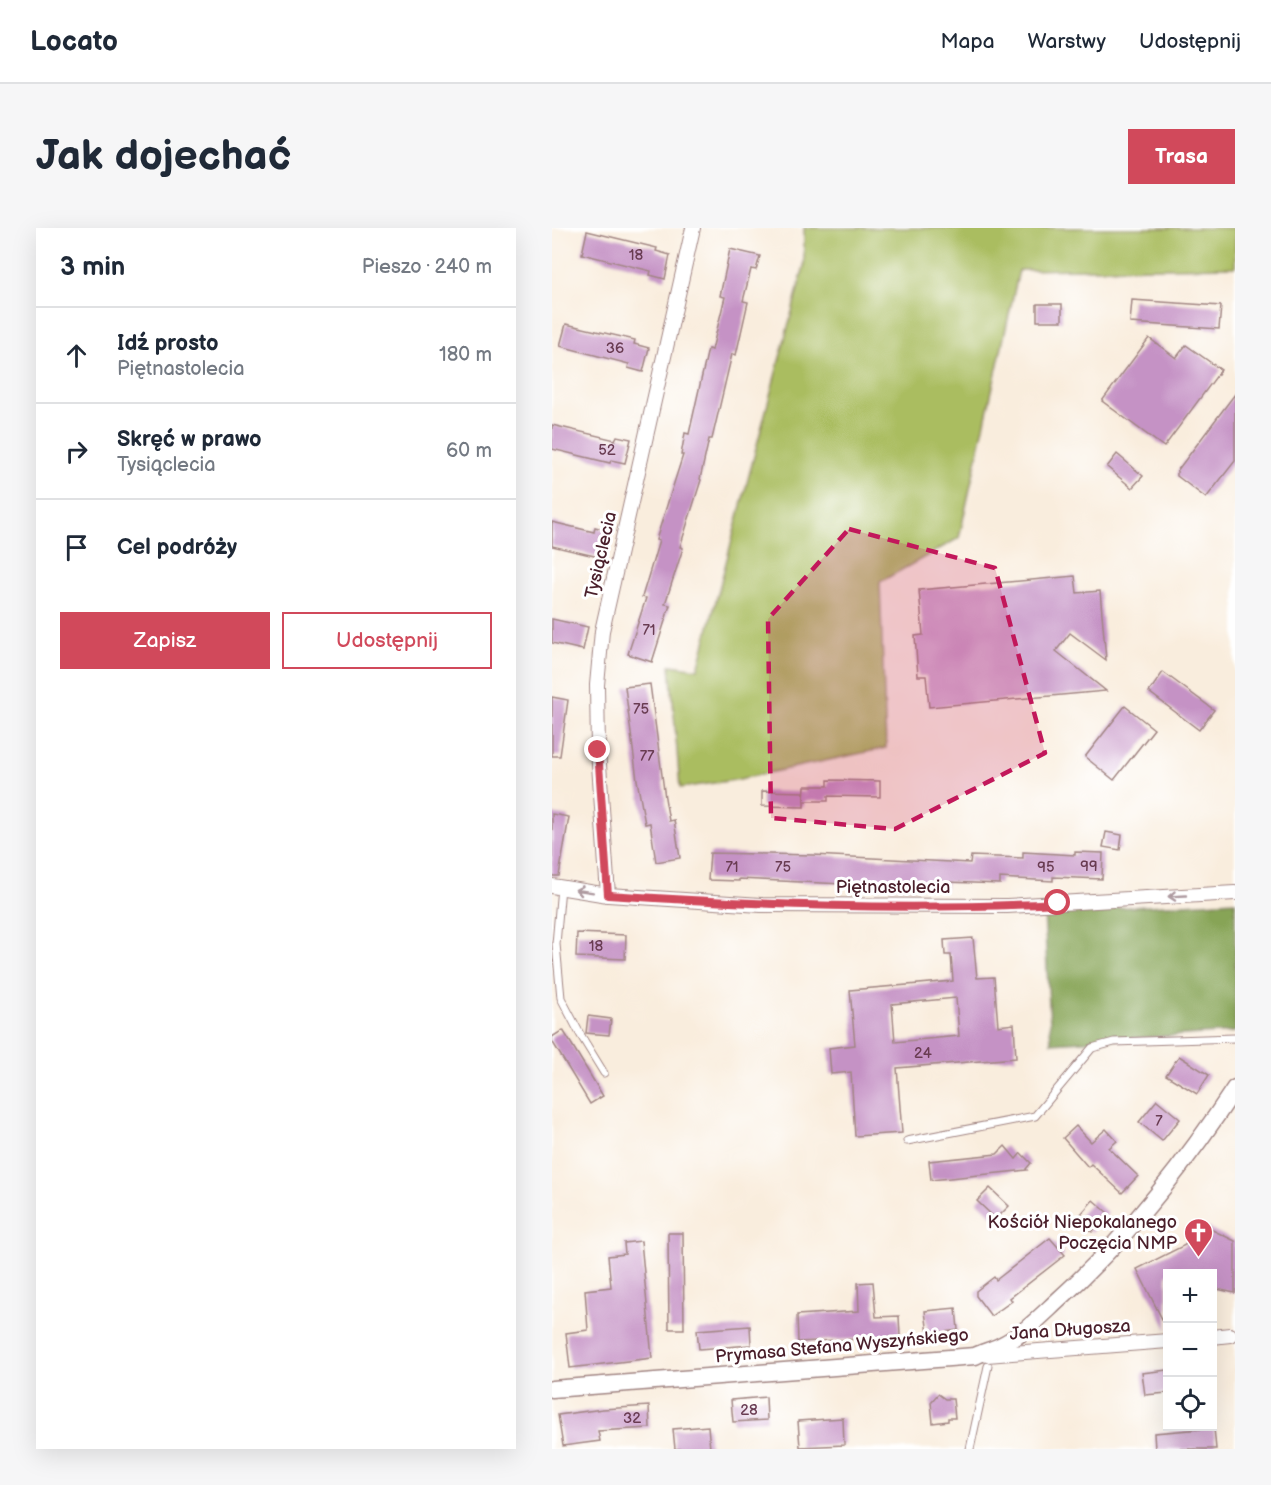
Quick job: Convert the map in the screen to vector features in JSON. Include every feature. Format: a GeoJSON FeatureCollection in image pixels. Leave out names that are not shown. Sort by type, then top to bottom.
{"type":"FeatureCollection","features":[{"type":"Feature","properties":{"kind":"street","name":"Tysiąclecia"},"geometry":{"type":"LineString","coordinates":[[608,895],[598,750],[597,685],[602,631],[693,228]]}},
{"type":"Feature","properties":{"kind":"street","name":"Piętnastolecia"},"geometry":{"type":"LineString","coordinates":[[557,886],[608,895],[761,905],[1007,906],[1235,893]]}},
{"type":"Feature","properties":{"kind":"street","name":"Prymasa Stefana Wyszyńskiego"},"geometry":{"type":"LineString","coordinates":[[552,1389],[981,1361],[1030,1326],[1079,1282],[1142,1212],[1214,1120],[1235,1088]]}},
{"type":"Feature","properties":{"kind":"street"},"geometry":{"type":"LineString","coordinates":[[1217,1336],[1230,1335]]}},
{"type":"Feature","properties":{"kind":"street","name":"Jana Długosza"},"geometry":{"type":"LineString","coordinates":[[981,1361],[1163,1341]]}},
{"type":"Feature","properties":{"kind":"lane"},"geometry":{"type":"LineString","coordinates":[[557,886],[556,944],[561,998],[604,1073]]}},
{"type":"Feature","properties":{"kind":"lane"},"geometry":{"type":"LineString","coordinates":[[907,1141],[1035,1116],[1092,1048],[1114,1042],[1235,1038]]}},
{"type":"Feature","properties":{"kind":"lane"},"geometry":{"type":"LineString","coordinates":[[970,1449],[981,1361]]}},
{"type":"Feature","properties":{"kind":"highlighted area"},"geometry":{"type":"Polygon","coordinates":[[[849,529],[995,568],[1045,753],[895,829],[771,818],[768,619],[849,529]]]}},
{"type":"Feature","properties":{"kind":"green space"},"geometry":{"type":"Polygon","coordinates":[[[804,228],[1235,228],[1235,267],[1019,270],[959,538],[880,582],[886,748],[735,780],[680,788],[670,665],[698,669],[804,266],[804,228]]]}},
{"type":"Feature","properties":{"kind":"green space"},"geometry":{"type":"Polygon","coordinates":[[[1235,901],[1235,1032],[1051,1043],[1044,912],[1235,901]]]}},
{"type":"Feature","properties":{"kind":"building"},"geometry":{"type":"Polygon","coordinates":[[[587,231],[657,248],[656,251],[670,255],[665,279],[650,275],[651,271],[582,254],[587,231]]]}},
{"type":"Feature","properties":{"kind":"building"},"geometry":{"type":"Polygon","coordinates":[[[730,249],[760,256],[756,270],[751,269],[743,301],[748,302],[736,355],[732,354],[712,439],[709,439],[701,480],[680,547],[683,548],[665,604],[670,605],[652,662],[628,654],[646,598],[642,597],[659,541],[656,540],[683,455],[681,455],[685,433],[689,434],[708,349],[712,350],[725,297],[720,296],[730,249]]]}},
{"type":"Feature","properties":{"kind":"building"},"geometry":{"type":"Polygon","coordinates":[[[1132,300],[1221,306],[1219,329],[1130,323],[1132,300]]]}},
{"type":"Feature","properties":{"kind":"building"},"geometry":{"type":"Polygon","coordinates":[[[1037,304],[1062,304],[1062,321],[1037,321],[1037,304]]]}},
{"type":"Feature","properties":{"kind":"building"},"geometry":{"type":"Polygon","coordinates":[[[566,324],[635,340],[634,344],[649,348],[643,372],[628,368],[629,364],[560,346],[566,324]]]}},
{"type":"Feature","properties":{"kind":"building"},"geometry":{"type":"Polygon","coordinates":[[[1149,338],[1176,358],[1186,345],[1221,370],[1164,447],[1102,401],[1149,338]]]}},
{"type":"Feature","properties":{"kind":"building"},"geometry":{"type":"Polygon","coordinates":[[[1235,394],[1235,461],[1206,498],[1177,476],[1177,471],[1235,394]]]}},
{"type":"Feature","properties":{"kind":"building"},"geometry":{"type":"Polygon","coordinates":[[[552,425],[615,440],[617,436],[631,439],[625,463],[611,460],[610,463],[552,449],[552,425]]]}},
{"type":"Feature","properties":{"kind":"building"},"geometry":{"type":"Polygon","coordinates":[[[1117,454],[1143,476],[1132,488],[1107,467],[1117,454]]]}},
{"type":"Feature","properties":{"kind":"building"},"geometry":{"type":"Polygon","coordinates":[[[552,522],[594,532],[595,527],[610,531],[603,558],[552,546],[552,522]]]}},
{"type":"Feature","properties":{"kind":"building"},"geometry":{"type":"Polygon","coordinates":[[[1075,576],[1077,593],[1100,591],[1106,660],[1070,633],[1056,651],[1106,691],[929,707],[926,676],[918,676],[915,636],[923,635],[919,590],[1075,576]]]}},
{"type":"Feature","properties":{"kind":"building"},"geometry":{"type":"Polygon","coordinates":[[[552,619],[588,627],[583,650],[552,643],[552,619]]]}},
{"type":"Feature","properties":{"kind":"building"},"geometry":{"type":"Polygon","coordinates":[[[1163,672],[1214,710],[1199,730],[1149,692],[1163,672]]]}},
{"type":"Feature","properties":{"kind":"building"},"geometry":{"type":"Polygon","coordinates":[[[650,684],[665,798],[669,821],[674,820],[680,858],[656,862],[650,823],[645,824],[637,780],[625,687],[650,684]]]}},
{"type":"Feature","properties":{"kind":"building"},"geometry":{"type":"Polygon","coordinates":[[[552,697],[568,700],[560,756],[552,756],[552,697]]]}},
{"type":"Feature","properties":{"kind":"building"},"geometry":{"type":"Polygon","coordinates":[[[1125,706],[1154,729],[1114,780],[1085,757],[1125,706]]]}},
{"type":"Feature","properties":{"kind":"building"},"geometry":{"type":"Polygon","coordinates":[[[828,780],[880,781],[880,797],[828,796],[828,801],[804,801],[805,786],[828,786],[828,780]]]}},
{"type":"Feature","properties":{"kind":"building"},"geometry":{"type":"Polygon","coordinates":[[[762,791],[804,792],[804,807],[762,806],[762,791]]]}},
{"type":"Feature","properties":{"kind":"building"},"geometry":{"type":"Polygon","coordinates":[[[552,814],[569,817],[559,876],[552,876],[552,814]]]}},
{"type":"Feature","properties":{"kind":"building"},"geometry":{"type":"Polygon","coordinates":[[[1106,832],[1122,835],[1120,850],[1103,847],[1106,832]]]}},
{"type":"Feature","properties":{"kind":"building"},"geometry":{"type":"Polygon","coordinates":[[[1023,852],[1075,855],[1075,852],[1103,853],[1102,879],[1053,877],[1053,881],[1000,878],[1000,884],[947,882],[946,889],[739,879],[739,881],[708,880],[710,853],[813,855],[970,863],[971,856],[1023,858],[1023,852]]]}},
{"type":"Feature","properties":{"kind":"building"},"geometry":{"type":"Polygon","coordinates":[[[577,933],[626,935],[625,959],[576,957],[577,933]]]}},
{"type":"Feature","properties":{"kind":"building"},"geometry":{"type":"Polygon","coordinates":[[[973,938],[977,978],[994,977],[998,1026],[1014,1024],[1016,1058],[897,1068],[902,1133],[855,1136],[851,1072],[831,1074],[829,1048],[855,1045],[850,990],[953,981],[951,955],[945,955],[944,940],[973,938]],[[956,998],[892,1004],[895,1042],[959,1036],[956,998]]]}},
{"type":"Feature","properties":{"kind":"building"},"geometry":{"type":"Polygon","coordinates":[[[588,1016],[611,1019],[609,1035],[586,1033],[588,1016]]]}},
{"type":"Feature","properties":{"kind":"building"},"geometry":{"type":"Polygon","coordinates":[[[563,1030],[603,1096],[590,1104],[552,1041],[552,1037],[563,1030]]]}},
{"type":"Feature","properties":{"kind":"building"},"geometry":{"type":"Polygon","coordinates":[[[1179,1056],[1209,1075],[1197,1094],[1166,1075],[1179,1056]]]}},
{"type":"Feature","properties":{"kind":"building"},"geometry":{"type":"Polygon","coordinates":[[[1157,1100],[1180,1119],[1162,1141],[1139,1122],[1157,1100]]]}},
{"type":"Feature","properties":{"kind":"building"},"geometry":{"type":"Polygon","coordinates":[[[1076,1126],[1091,1142],[1106,1129],[1117,1141],[1109,1148],[1138,1176],[1122,1193],[1091,1164],[1088,1167],[1063,1138],[1076,1126]]]}},
{"type":"Feature","properties":{"kind":"building"},"geometry":{"type":"Polygon","coordinates":[[[1005,1146],[1016,1159],[1021,1153],[1031,1163],[1027,1170],[931,1180],[929,1161],[997,1154],[1005,1146]]]}},
{"type":"Feature","properties":{"kind":"building"},"geometry":{"type":"Polygon","coordinates":[[[990,1188],[1009,1206],[996,1219],[977,1201],[990,1188]]]}},
{"type":"Feature","properties":{"kind":"building"},"geometry":{"type":"Polygon","coordinates":[[[1093,1200],[1108,1213],[1092,1232],[1076,1220],[1093,1200]]]}},
{"type":"Feature","properties":{"kind":"building","name":"Kościół Niepokalanego Poczęcia NMP"},"geometry":{"type":"Polygon","coordinates":[[[1198,1223],[1235,1241],[1235,1293],[1217,1289],[1217,1269],[1163,1269],[1163,1321],[1137,1269],[1185,1245],[1198,1223]]]}},
{"type":"Feature","properties":{"kind":"building"},"geometry":{"type":"Polygon","coordinates":[[[668,1233],[683,1233],[684,1329],[669,1329],[668,1233]]]}},
{"type":"Feature","properties":{"kind":"building"},"geometry":{"type":"Polygon","coordinates":[[[1050,1238],[1065,1255],[1010,1298],[1012,1301],[991,1316],[976,1296],[976,1291],[994,1277],[996,1280],[1050,1238]]]}},
{"type":"Feature","properties":{"kind":"building"},"geometry":{"type":"Polygon","coordinates":[[[641,1241],[652,1358],[570,1368],[566,1333],[588,1330],[585,1290],[611,1287],[608,1256],[625,1254],[624,1243],[641,1241]]]}},
{"type":"Feature","properties":{"kind":"building"},"geometry":{"type":"Polygon","coordinates":[[[873,1282],[876,1317],[899,1316],[900,1337],[798,1342],[797,1315],[859,1311],[858,1283],[873,1282]]]}},
{"type":"Feature","properties":{"kind":"building"},"geometry":{"type":"Polygon","coordinates":[[[956,1308],[958,1330],[928,1334],[925,1311],[956,1308]]]}},
{"type":"Feature","properties":{"kind":"building"},"geometry":{"type":"Polygon","coordinates":[[[750,1326],[751,1345],[699,1349],[697,1330],[750,1326]]]}},
{"type":"Feature","properties":{"kind":"building"},"geometry":{"type":"Polygon","coordinates":[[[1163,1370],[1163,1393],[1145,1395],[1142,1373],[1163,1370]]]}},
{"type":"Feature","properties":{"kind":"building"},"geometry":{"type":"Polygon","coordinates":[[[938,1394],[945,1399],[953,1399],[955,1418],[933,1423],[931,1402],[938,1394]]]}},
{"type":"Feature","properties":{"kind":"building"},"geometry":{"type":"Polygon","coordinates":[[[766,1397],[767,1420],[733,1422],[731,1400],[766,1397]]]}},
{"type":"Feature","properties":{"kind":"building"},"geometry":{"type":"Polygon","coordinates":[[[649,1406],[650,1428],[598,1431],[600,1441],[563,1446],[558,1415],[649,1406]]]}},
{"type":"Feature","properties":{"kind":"building"},"geometry":{"type":"Polygon","coordinates":[[[843,1418],[844,1445],[800,1447],[798,1421],[843,1418]]]}},
{"type":"Feature","properties":{"kind":"building"},"geometry":{"type":"Polygon","coordinates":[[[708,1426],[710,1449],[675,1449],[673,1429],[708,1426]]]}},
{"type":"Feature","properties":{"kind":"building"},"geometry":{"type":"Polygon","coordinates":[[[1214,1431],[1216,1449],[1155,1449],[1154,1433],[1214,1431]]]}},
{"type":"Feature","properties":{"kind":"place","name":"Kościół Niepokalanego Poczęcia NMP"},"geometry":{"type":"Point","coordinates":[1198,1258]}},
{"type":"Feature","properties":{"kind":"route"},"geometry":{"type":"LineString","coordinates":[[598,750],[608,895],[761,905],[1007,906],[1058,903]]}}]}
